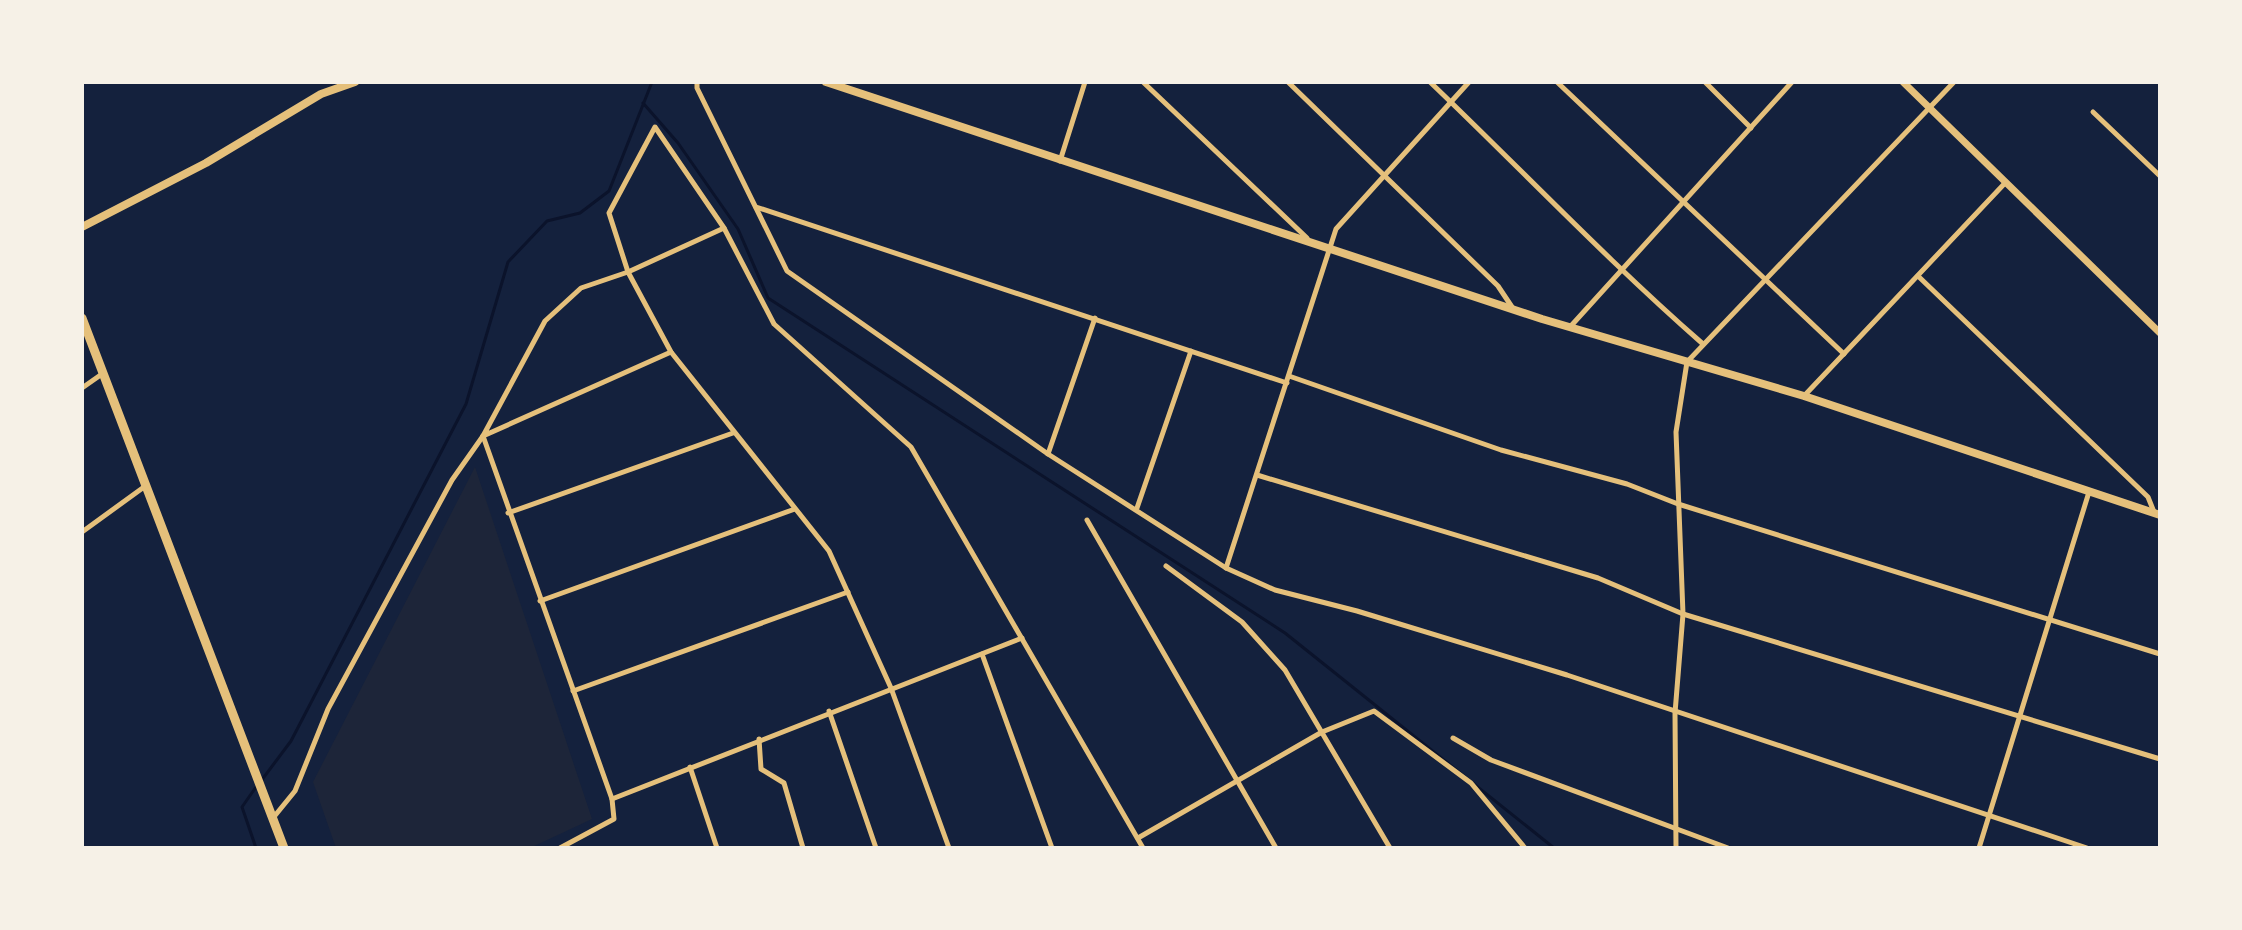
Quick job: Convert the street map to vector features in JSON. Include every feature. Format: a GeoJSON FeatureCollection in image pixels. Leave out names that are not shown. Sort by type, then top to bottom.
{"type":"FeatureCollection","features":[{"type":"Feature","properties":{"kind":"main road"},"geometry":{"type":"LineString","coordinates":[[82,227],[206,163],[321,94],[355,82]]}},
{"type":"Feature","properties":{"kind":"main road"},"geometry":{"type":"LineString","coordinates":[[826,82],[1060,161],[1330,246],[1569,328],[1804,396],[2157,514]]}},
{"type":"Feature","properties":{"kind":"main road"},"geometry":{"type":"LineString","coordinates":[[82,318],[284,848]]}},
{"type":"Feature","properties":{"kind":"street"},"geometry":{"type":"LineString","coordinates":[[697,82],[697,88],[787,271],[1048,454],[1137,508],[1226,568],[1275,590],[1357,611],[1990,813],[2087,848]]}},
{"type":"Feature","properties":{"kind":"street"},"geometry":{"type":"LineString","coordinates":[[1060,161],[1085,82]]}},
{"type":"Feature","properties":{"kind":"street"},"geometry":{"type":"LineString","coordinates":[[1143,82],[1308,239]]}},
{"type":"Feature","properties":{"kind":"street"},"geometry":{"type":"LineString","coordinates":[[1288,82],[1498,286],[1512,308]]}},
{"type":"Feature","properties":{"kind":"street"},"geometry":{"type":"LineString","coordinates":[[1430,82],[1544,191],[1619,270],[1704,344]]}},
{"type":"Feature","properties":{"kind":"street"},"geometry":{"type":"LineString","coordinates":[[1226,568],[1336,229],[1383,173],[1469,82]]}},
{"type":"Feature","properties":{"kind":"street"},"geometry":{"type":"LineString","coordinates":[[1557,82],[1844,354]]}},
{"type":"Feature","properties":{"kind":"street"},"geometry":{"type":"LineString","coordinates":[[1705,82],[1751,128]]}},
{"type":"Feature","properties":{"kind":"street"},"geometry":{"type":"LineString","coordinates":[[1569,328],[1792,82]]}},
{"type":"Feature","properties":{"kind":"street"},"geometry":{"type":"LineString","coordinates":[[1903,82],[2160,333]]}},
{"type":"Feature","properties":{"kind":"street"},"geometry":{"type":"LineString","coordinates":[[1676,848],[1675,713],[1683,614],[1676,432],[1687,362],[1954,82]]}},
{"type":"Feature","properties":{"kind":"street"},"geometry":{"type":"LineString","coordinates":[[2093,112],[2160,176]]}},
{"type":"Feature","properties":{"kind":"street"},"geometry":{"type":"LineString","coordinates":[[949,848],[891,688],[829,551],[671,352],[628,272],[609,213],[655,127],[724,228],[774,324],[911,447],[1143,848]]}},
{"type":"Feature","properties":{"kind":"street"},"geometry":{"type":"LineString","coordinates":[[1804,396],[2006,182]]}},
{"type":"Feature","properties":{"kind":"street"},"geometry":{"type":"LineString","coordinates":[[755,207],[1501,450],[1627,484],[1678,504],[2160,654]]}},
{"type":"Feature","properties":{"kind":"street"},"geometry":{"type":"LineString","coordinates":[[273,819],[295,791],[328,709],[452,480],[483,436],[545,321],[581,288],[628,272],[724,228]]}},
{"type":"Feature","properties":{"kind":"street"},"geometry":{"type":"LineString","coordinates":[[1918,276],[2148,497],[2157,514]]}},
{"type":"Feature","properties":{"kind":"street"},"geometry":{"type":"LineString","coordinates":[[1048,454],[1095,318]]}},
{"type":"Feature","properties":{"kind":"street"},"geometry":{"type":"LineString","coordinates":[[1137,508],[1191,351]]}},
{"type":"Feature","properties":{"kind":"street"},"geometry":{"type":"LineString","coordinates":[[483,436],[671,352]]}},
{"type":"Feature","properties":{"kind":"street"},"geometry":{"type":"LineString","coordinates":[[82,388],[102,374]]}},
{"type":"Feature","properties":{"kind":"street"},"geometry":{"type":"LineString","coordinates":[[508,513],[733,433]]}},
{"type":"Feature","properties":{"kind":"street"},"geometry":{"type":"LineString","coordinates":[[483,436],[612,799],[614,819],[560,848]]}},
{"type":"Feature","properties":{"kind":"street"},"geometry":{"type":"LineString","coordinates":[[1257,475],[1598,578],[1683,614],[2160,759]]}},
{"type":"Feature","properties":{"kind":"street"},"geometry":{"type":"LineString","coordinates":[[82,532],[144,487]]}},
{"type":"Feature","properties":{"kind":"street"},"geometry":{"type":"LineString","coordinates":[[1979,848],[2089,492]]}},
{"type":"Feature","properties":{"kind":"street"},"geometry":{"type":"LineString","coordinates":[[540,601],[796,509]]}},
{"type":"Feature","properties":{"kind":"street"},"geometry":{"type":"LineString","coordinates":[[1087,520],[1276,848]]}},
{"type":"Feature","properties":{"kind":"street"},"geometry":{"type":"LineString","coordinates":[[1166,566],[1242,622],[1285,670],[1390,848]]}},
{"type":"Feature","properties":{"kind":"street"},"geometry":{"type":"LineString","coordinates":[[573,691],[848,592]]}},
{"type":"Feature","properties":{"kind":"street"},"geometry":{"type":"LineString","coordinates":[[612,799],[829,711],[1022,638]]}},
{"type":"Feature","properties":{"kind":"street"},"geometry":{"type":"LineString","coordinates":[[982,654],[1052,848]]}},
{"type":"Feature","properties":{"kind":"street"},"geometry":{"type":"LineString","coordinates":[[829,711],[876,848]]}},
{"type":"Feature","properties":{"kind":"street"},"geometry":{"type":"LineString","coordinates":[[1138,838],[1322,732],[1374,711],[1380,712],[1471,783],[1525,848]]}},
{"type":"Feature","properties":{"kind":"street"},"geometry":{"type":"LineString","coordinates":[[1453,738],[1491,760],[1728,848]]}},
{"type":"Feature","properties":{"kind":"street"},"geometry":{"type":"LineString","coordinates":[[759,739],[761,769],[784,783],[803,848]]}},
{"type":"Feature","properties":{"kind":"street"},"geometry":{"type":"LineString","coordinates":[[690,767],[717,848]]}},
{"type":"Feature","properties":{"kind":"shaded area"},"geometry":{"type":"Polygon","coordinates":[[[475,467],[592,819],[530,848],[336,848],[313,782],[475,467]]]}},
{"type":"Feature","properties":{"kind":"waterway"},"geometry":{"type":"LineString","coordinates":[[261,781],[291,741],[466,404],[508,262],[547,221],[580,213],[609,191],[652,82]]}},
{"type":"Feature","properties":{"kind":"waterway"},"geometry":{"type":"LineString","coordinates":[[643,103],[678,143],[738,229],[768,298],[1285,633],[1554,848]]}},
{"type":"Feature","properties":{"kind":"waterway"},"geometry":{"type":"LineString","coordinates":[[256,787],[242,807],[256,848]]}}]}
